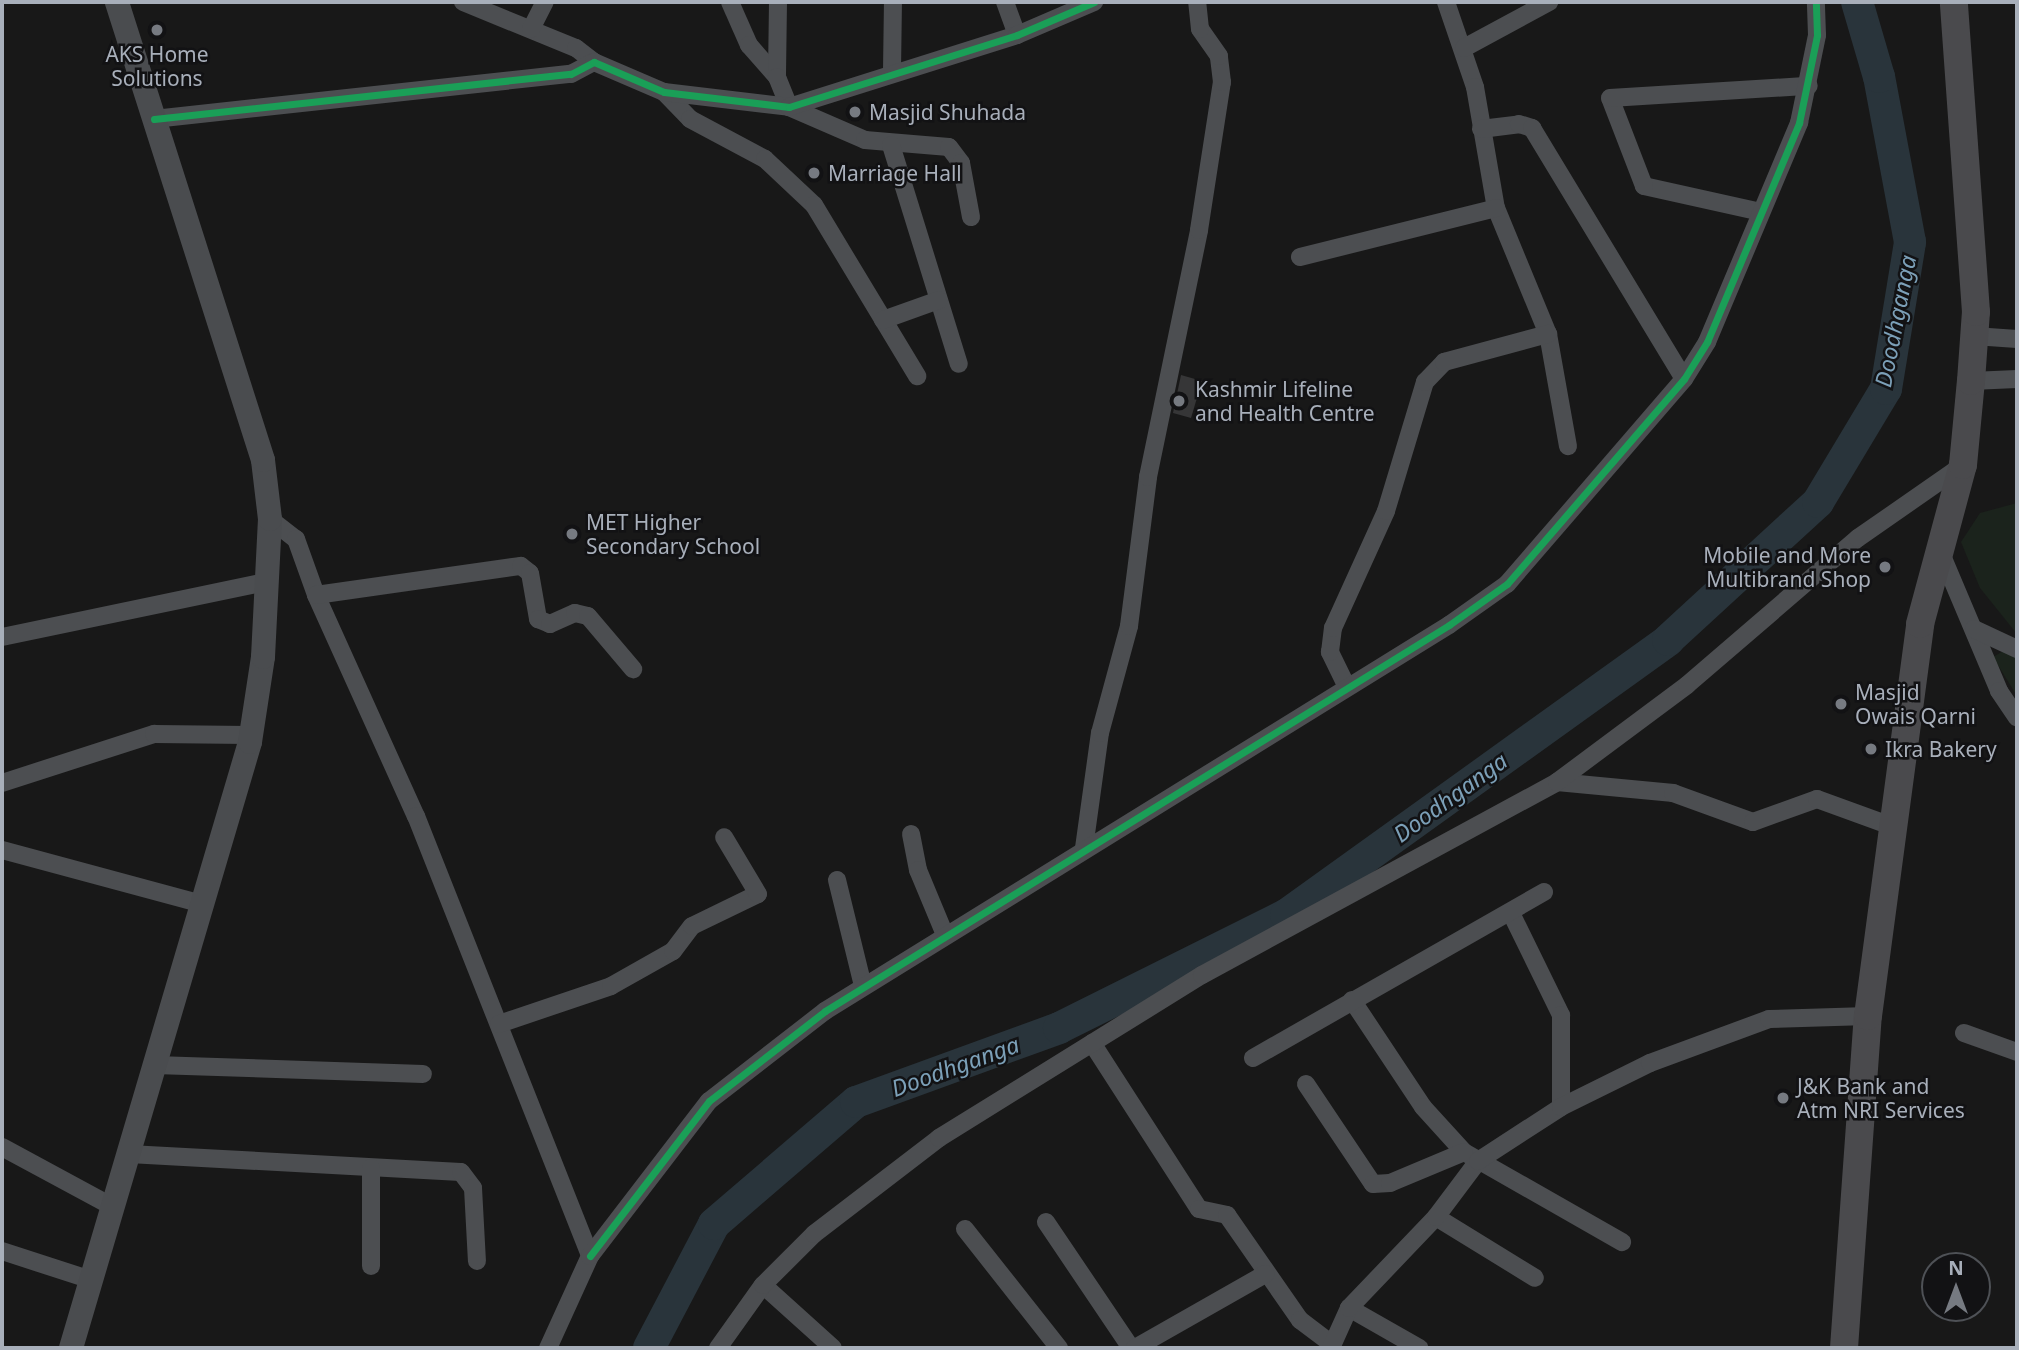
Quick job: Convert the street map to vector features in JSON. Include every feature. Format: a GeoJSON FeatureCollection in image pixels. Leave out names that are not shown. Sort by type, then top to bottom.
{"type":"FeatureCollection","features":[{"type":"Feature","properties":{"kind":"main road"},"geometry":{"type":"LineString","coordinates":[[71,1348],[249,735],[262,657],[270,519],[262,460],[117,2]]}},
{"type":"Feature","properties":{"kind":"main road"},"geometry":{"type":"LineString","coordinates":[[1844,1348],[1868,1016],[1920,624],[1963,466],[1971,381],[1974,336],[1954,2]]}},
{"type":"Feature","properties":{"kind":"street"},"geometry":{"type":"LineString","coordinates":[[463,2],[576,48],[594,62],[664,92],[789,107],[864,140],[891,145],[949,147],[961,163],[971,217]]}},
{"type":"Feature","properties":{"kind":"street"},"geometry":{"type":"LineString","coordinates":[[531,29],[545,2]]}},
{"type":"Feature","properties":{"kind":"street"},"geometry":{"type":"LineString","coordinates":[[730,2],[749,45],[777,77],[789,107]]}},
{"type":"Feature","properties":{"kind":"street"},"geometry":{"type":"LineString","coordinates":[[777,77],[778,2]]}},
{"type":"Feature","properties":{"kind":"street"},"geometry":{"type":"LineString","coordinates":[[892,71],[893,2]]}},
{"type":"Feature","properties":{"kind":"street"},"geometry":{"type":"LineString","coordinates":[[1005,2],[1017,35]]}},
{"type":"Feature","properties":{"kind":"street"},"geometry":{"type":"LineString","coordinates":[[789,107],[892,71],[1017,35],[1094,2]]}},
{"type":"Feature","properties":{"kind":"street"},"geometry":{"type":"LineString","coordinates":[[1084,848],[1100,733],[1129,626],[1148,477],[1199,230],[1222,82],[1219,56],[1200,29],[1198,2]]}},
{"type":"Feature","properties":{"kind":"street"},"geometry":{"type":"LineString","coordinates":[[1446,2],[1464,48],[1496,208],[1548,334],[1568,446]]}},
{"type":"Feature","properties":{"kind":"street"},"geometry":{"type":"LineString","coordinates":[[1464,48],[1549,2]]}},
{"type":"Feature","properties":{"kind":"street"},"geometry":{"type":"LineString","coordinates":[[548,1348],[590,1256],[709,1101],[863,986],[1507,584],[1684,379],[1707,342],[1809,86],[1817,35],[1816,2]]}},
{"type":"Feature","properties":{"kind":"street"},"geometry":{"type":"LineString","coordinates":[[154,119],[571,74],[594,62]]}},
{"type":"Feature","properties":{"kind":"street"},"geometry":{"type":"LineString","coordinates":[[1761,212],[1644,186],[1610,98],[1809,86]]}},
{"type":"Feature","properties":{"kind":"street"},"geometry":{"type":"LineString","coordinates":[[664,92],[690,119],[765,159],[814,205],[917,376]]}},
{"type":"Feature","properties":{"kind":"street"},"geometry":{"type":"LineString","coordinates":[[1481,129],[1519,124],[1532,128],[1684,379]]}},
{"type":"Feature","properties":{"kind":"street"},"geometry":{"type":"LineString","coordinates":[[891,145],[959,364]]}},
{"type":"Feature","properties":{"kind":"street"},"geometry":{"type":"LineString","coordinates":[[1300,257],[1496,208]]}},
{"type":"Feature","properties":{"kind":"street"},"geometry":{"type":"LineString","coordinates":[[883,320],[939,300]]}},
{"type":"Feature","properties":{"kind":"street"},"geometry":{"type":"LineString","coordinates":[[1346,685],[1330,652],[1333,628],[1386,511],[1432,370],[1548,334]]}},
{"type":"Feature","properties":{"kind":"street"},"geometry":{"type":"LineString","coordinates":[[1974,336],[2017,339]]}},
{"type":"Feature","properties":{"kind":"street"},"geometry":{"type":"LineString","coordinates":[[1971,381],[2017,379]]}},
{"type":"Feature","properties":{"kind":"street"},"geometry":{"type":"LineString","coordinates":[[718,1348],[764,1285],[814,1234],[939,1139],[1213,969],[1557,782],[1687,685],[1858,538],[1963,466]]}},
{"type":"Feature","properties":{"kind":"street"},"geometry":{"type":"LineString","coordinates":[[270,519],[292,531],[316,595],[416,816],[590,1256]]}},
{"type":"Feature","properties":{"kind":"street"},"geometry":{"type":"LineString","coordinates":[[1940,551],[1999,691],[2017,719]]}},
{"type":"Feature","properties":{"kind":"street"},"geometry":{"type":"LineString","coordinates":[[316,595],[522,566],[530,573],[538,619],[550,624],[575,613],[589,616],[633,669]]}},
{"type":"Feature","properties":{"kind":"street"},"geometry":{"type":"LineString","coordinates":[[2,638],[265,582]]}},
{"type":"Feature","properties":{"kind":"street"},"geometry":{"type":"LineString","coordinates":[[1974,629],[2017,649]]}},
{"type":"Feature","properties":{"kind":"street"},"geometry":{"type":"LineString","coordinates":[[2,783],[154,734],[249,735]]}},
{"type":"Feature","properties":{"kind":"street"},"geometry":{"type":"LineString","coordinates":[[1557,782],[1673,793],[1753,822],[1817,799],[1894,827]]}},
{"type":"Feature","properties":{"kind":"street"},"geometry":{"type":"LineString","coordinates":[[911,834],[918,870],[945,935]]}},
{"type":"Feature","properties":{"kind":"street"},"geometry":{"type":"LineString","coordinates":[[499,1024],[611,985],[673,951],[691,926],[758,894],[724,837]]}},
{"type":"Feature","properties":{"kind":"street"},"geometry":{"type":"LineString","coordinates":[[2,850],[202,904]]}},
{"type":"Feature","properties":{"kind":"street"},"geometry":{"type":"LineString","coordinates":[[837,880],[863,986]]}},
{"type":"Feature","properties":{"kind":"street"},"geometry":{"type":"LineString","coordinates":[[1253,1058],[1544,892]]}},
{"type":"Feature","properties":{"kind":"street"},"geometry":{"type":"LineString","coordinates":[[1511,913],[1560,1015],[1561,1107]]}},
{"type":"Feature","properties":{"kind":"street"},"geometry":{"type":"LineString","coordinates":[[1352,1000],[1423,1107],[1471,1157],[1622,1242]]}},
{"type":"Feature","properties":{"kind":"street"},"geometry":{"type":"LineString","coordinates":[[1306,1084],[1373,1184],[1391,1184],[1471,1157],[1561,1107],[1650,1063],[1769,1019],[1868,1016]]}},
{"type":"Feature","properties":{"kind":"street"},"geometry":{"type":"LineString","coordinates":[[1964,1033],[2017,1052]]}},
{"type":"Feature","properties":{"kind":"street"},"geometry":{"type":"LineString","coordinates":[[1092,1043],[1199,1209],[1227,1215],[1265,1273],[1305,1326],[1331,1346],[1349,1308],[1436,1217],[1471,1157]]}},
{"type":"Feature","properties":{"kind":"street"},"geometry":{"type":"LineString","coordinates":[[155,1065],[423,1074]]}},
{"type":"Feature","properties":{"kind":"street"},"geometry":{"type":"LineString","coordinates":[[2,1147],[113,1207]]}},
{"type":"Feature","properties":{"kind":"street"},"geometry":{"type":"LineString","coordinates":[[129,1154],[466,1176],[473,1188],[477,1261]]}},
{"type":"Feature","properties":{"kind":"street"},"geometry":{"type":"LineString","coordinates":[[371,1168],[371,1266]]}},
{"type":"Feature","properties":{"kind":"street"},"geometry":{"type":"LineString","coordinates":[[1436,1217],[1535,1278]]}},
{"type":"Feature","properties":{"kind":"street"},"geometry":{"type":"LineString","coordinates":[[1046,1222],[1133,1348],[1265,1273]]}},
{"type":"Feature","properties":{"kind":"street"},"geometry":{"type":"LineString","coordinates":[[965,1229],[1059,1348]]}},
{"type":"Feature","properties":{"kind":"street"},"geometry":{"type":"LineString","coordinates":[[2,1251],[91,1280]]}},
{"type":"Feature","properties":{"kind":"street"},"geometry":{"type":"LineString","coordinates":[[764,1285],[834,1348]]}},
{"type":"Feature","properties":{"kind":"street"},"geometry":{"type":"LineString","coordinates":[[1349,1308],[1419,1348]]}},
{"type":"Feature","properties":{"kind":"shaded area"},"geometry":{"type":"Polygon","coordinates":[[[2017,503],[2017,634],[1980,588],[1961,542],[1980,513],[2017,503]]]}},
{"type":"Feature","properties":{"kind":"shaded area"},"geometry":{"type":"Polygon","coordinates":[[[2005,650],[2017,655],[2017,696],[1993,657],[2005,650]]]}},
{"type":"Feature","properties":{"kind":"building"},"geometry":{"type":"Polygon","coordinates":[[[1181,375],[1202,381],[1191,418],[1173,413],[1181,375]]]}},
{"type":"Feature","properties":{"kind":"waterway","name":"Doodhganga"},"geometry":{"type":"LineString","coordinates":[[649,1348],[714,1224],[856,1102],[1059,1028],[1286,915],[1668,640],[1818,502],[1886,389],[1910,242],[1879,77],[1857,2]]}},
{"type":"Feature","properties":{"kind":"cycle path"},"geometry":{"type":"LineString","coordinates":[[154,119],[571,74],[594,62],[664,92],[789,107],[1017,35],[1094,2]]}},
{"type":"Feature","properties":{"kind":"cycle path"},"geometry":{"type":"LineString","coordinates":[[590,1256],[709,1101],[825,1011],[1449,625],[1507,584],[1684,379],[1707,342],[1799,123],[1817,35],[1816,2]]}},
{"type":"Feature","properties":{"kind":"place","name":"AKS Home Solutions"},"geometry":{"type":"Point","coordinates":[157,30]}},
{"type":"Feature","properties":{"kind":"place","name":"Masjid Shuhada"},"geometry":{"type":"Point","coordinates":[855,112]}},
{"type":"Feature","properties":{"kind":"place","name":"Marriage Hall"},"geometry":{"type":"Point","coordinates":[814,173]}},
{"type":"Feature","properties":{"kind":"place","name":"Kashmir Lifeline and Health Centre"},"geometry":{"type":"Point","coordinates":[1179,401]}},
{"type":"Feature","properties":{"kind":"place","name":"MET Higher Secondary School"},"geometry":{"type":"Point","coordinates":[572,534]}},
{"type":"Feature","properties":{"kind":"place","name":"Mobile and More Multibrand Shop"},"geometry":{"type":"Point","coordinates":[1885,567]}},
{"type":"Feature","properties":{"kind":"place","name":"Masjid Owais Qarni"},"geometry":{"type":"Point","coordinates":[1841,704]}},
{"type":"Feature","properties":{"kind":"place","name":"Ikra Bakery"},"geometry":{"type":"Point","coordinates":[1871,749]}},
{"type":"Feature","properties":{"kind":"place","name":"J&K Bank and Atm NRI Services"},"geometry":{"type":"Point","coordinates":[1783,1098]}}]}
